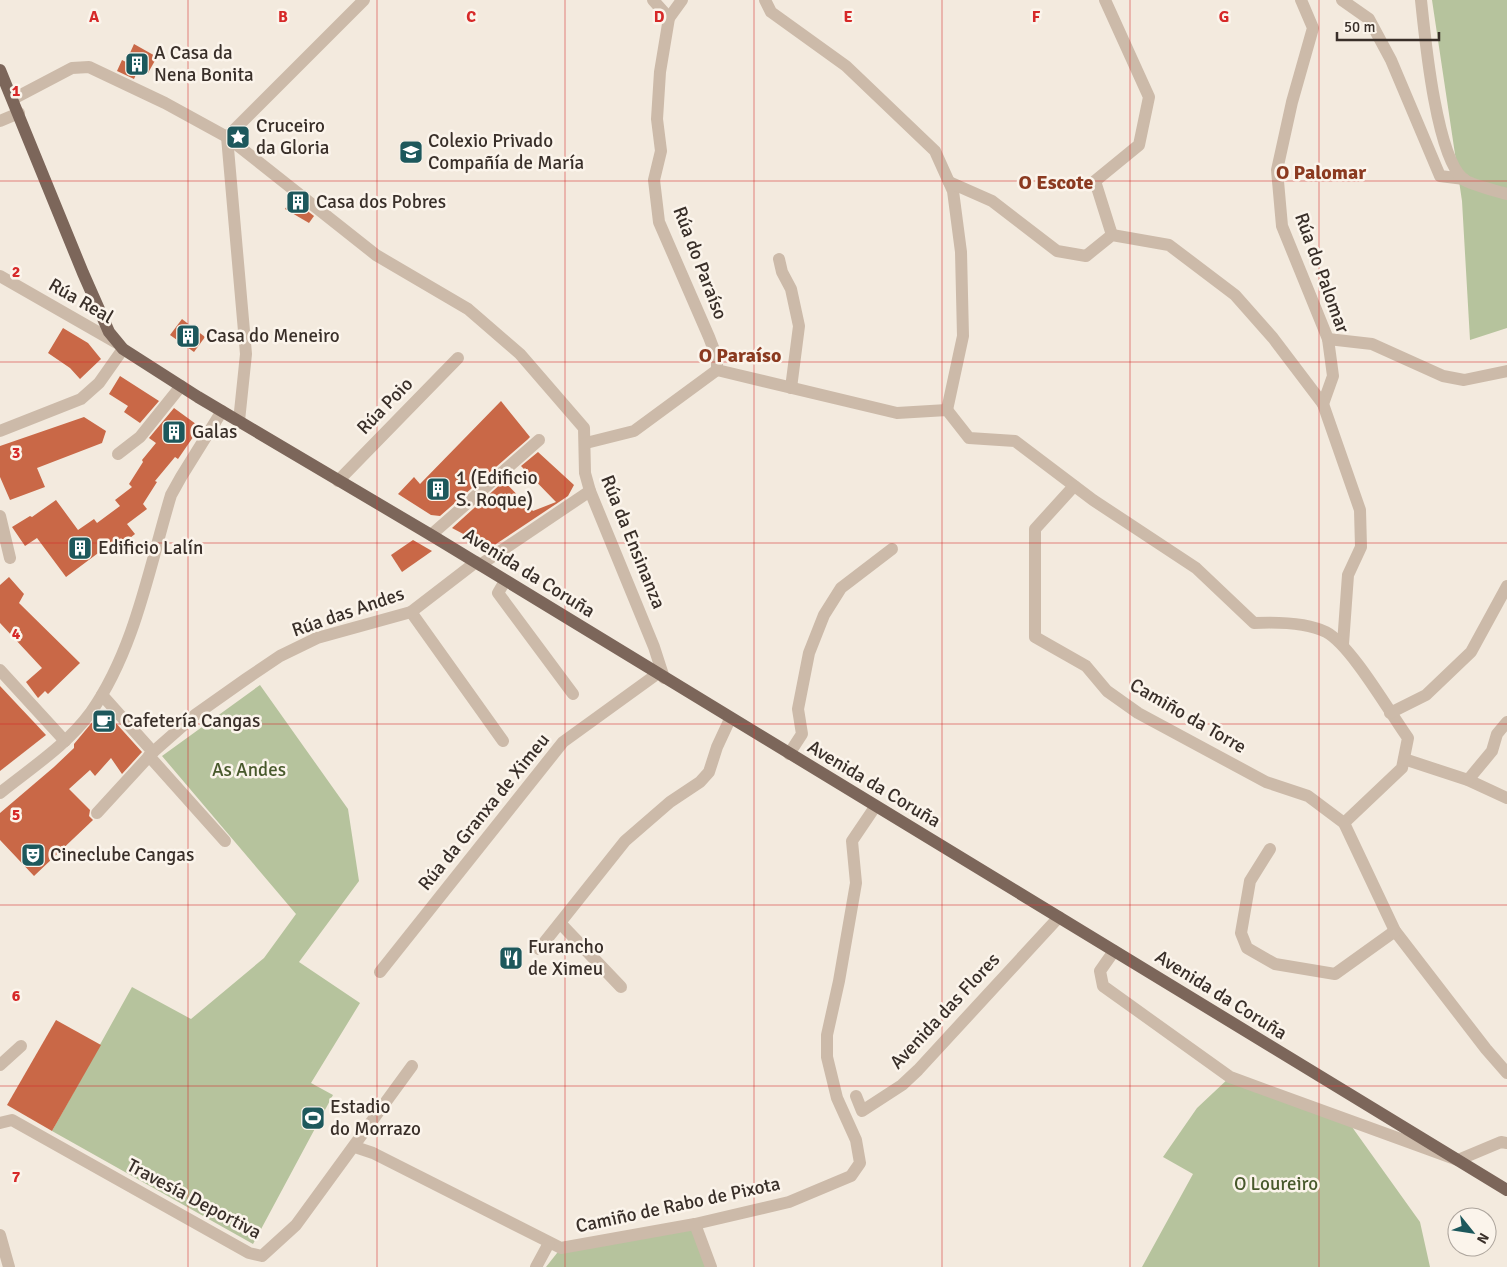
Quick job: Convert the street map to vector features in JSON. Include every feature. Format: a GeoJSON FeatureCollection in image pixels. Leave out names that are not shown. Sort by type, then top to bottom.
{"type":"FeatureCollection","features":[{"type":"Feature","properties":{"kind":"main road"},"geometry":{"type":"LineString","coordinates":[[0,70],[83,273],[120,346]]}},
{"type":"Feature","properties":{"kind":"main road","name":"Avenida da Coruña"},"geometry":{"type":"LineString","coordinates":[[120,346],[222,411],[431,535],[730,719],[1507,1190]]}},
{"type":"Feature","properties":{"kind":"street"},"geometry":{"type":"LineString","coordinates":[[239,421],[246,354],[227,138],[364,0]]}},
{"type":"Feature","properties":{"kind":"street"},"geometry":{"type":"LineString","coordinates":[[653,0],[670,18],[682,0]]}},
{"type":"Feature","properties":{"kind":"street"},"geometry":{"type":"LineString","coordinates":[[765,0],[771,12],[846,66],[896,111],[936,151],[953,190],[961,252],[963,336],[947,410]]}},
{"type":"Feature","properties":{"kind":"street"},"geometry":{"type":"LineString","coordinates":[[1105,0],[1149,97],[1139,145],[1095,181],[1112,235]]}},
{"type":"Feature","properties":{"kind":"street","name":"Rúa do Palomar"},"geometry":{"type":"LineString","coordinates":[[1301,0],[1313,28],[1292,102],[1277,170],[1282,226],[1328,339],[1333,376],[1323,404]]}},
{"type":"Feature","properties":{"kind":"street"},"geometry":{"type":"LineString","coordinates":[[1342,0],[1369,18],[1391,60],[1440,176],[1464,179],[1507,194]]}},
{"type":"Feature","properties":{"kind":"street"},"geometry":{"type":"LineString","coordinates":[[1421,0],[1428,59],[1444,147],[1464,179]]}},
{"type":"Feature","properties":{"kind":"street","name":"Rúa do Paraíso"},"geometry":{"type":"LineString","coordinates":[[670,18],[660,72],[657,119],[661,151],[654,180],[659,222],[709,337],[717,358],[717,370]]}},
{"type":"Feature","properties":{"kind":"street","name":"Rúa da Ensinanza"},"geometry":{"type":"LineString","coordinates":[[13,99],[72,68],[89,67],[165,103],[227,138],[376,254],[468,309],[520,354],[584,428],[586,443],[585,473],[590,491],[654,647],[660,676]]}},
{"type":"Feature","properties":{"kind":"street"},"geometry":{"type":"LineString","coordinates":[[0,121],[18,113]]}},
{"type":"Feature","properties":{"kind":"street"},"geometry":{"type":"LineString","coordinates":[[949,182],[992,201],[1057,251],[1086,256],[1112,235],[1169,245],[1235,295],[1273,338],[1323,404],[1360,510],[1362,547],[1348,575],[1343,644]]}},
{"type":"Feature","properties":{"kind":"street"},"geometry":{"type":"LineString","coordinates":[[779,259],[782,272],[792,289],[799,326],[791,388]]}},
{"type":"Feature","properties":{"kind":"street","name":"Rúa Real"},"geometry":{"type":"LineString","coordinates":[[0,276],[120,346]]}},
{"type":"Feature","properties":{"kind":"street"},"geometry":{"type":"LineString","coordinates":[[1328,339],[1372,344],[1450,377],[1464,380],[1507,371]]}},
{"type":"Feature","properties":{"kind":"street"},"geometry":{"type":"LineString","coordinates":[[0,431],[81,399],[99,382],[120,346]]}},
{"type":"Feature","properties":{"kind":"street","name":"Rúa Poio"},"geometry":{"type":"LineString","coordinates":[[338,481],[458,358]]}},
{"type":"Feature","properties":{"kind":"street"},"geometry":{"type":"LineString","coordinates":[[586,443],[634,431],[717,370],[897,413],[947,410]]}},
{"type":"Feature","properties":{"kind":"street"},"geometry":{"type":"LineString","coordinates":[[118,454],[140,437],[181,386]]}},
{"type":"Feature","properties":{"kind":"street"},"geometry":{"type":"LineString","coordinates":[[947,410],[969,438],[1015,441],[1074,486],[1196,568],[1254,623],[1283,622],[1325,632],[1343,644],[1408,738],[1402,768],[1344,823],[1394,932],[1507,1073]]}},
{"type":"Feature","properties":{"kind":"street"},"geometry":{"type":"LineString","coordinates":[[0,793],[65,741],[90,713],[102,695],[128,639],[172,495],[181,476],[222,411]]}},
{"type":"Feature","properties":{"kind":"street"},"geometry":{"type":"LineString","coordinates":[[431,535],[539,440]]}},
{"type":"Feature","properties":{"kind":"street","name":"Camiño da Torre"},"geometry":{"type":"LineString","coordinates":[[1074,486],[1035,529],[1036,636],[1086,666],[1107,690],[1138,713],[1266,782],[1308,796],[1344,823]]}},
{"type":"Feature","properties":{"kind":"street","name":"Rúa das Andes"},"geometry":{"type":"LineString","coordinates":[[97,813],[151,754],[195,715],[280,656],[317,638],[411,612],[478,564],[590,491]]}},
{"type":"Feature","properties":{"kind":"street"},"geometry":{"type":"LineString","coordinates":[[0,516],[10,558]]}},
{"type":"Feature","properties":{"kind":"street"},"geometry":{"type":"LineString","coordinates":[[789,754],[802,734],[798,709],[809,653],[824,615],[841,588],[892,548]]}},
{"type":"Feature","properties":{"kind":"street"},"geometry":{"type":"LineString","coordinates":[[505,581],[498,593],[573,694]]}},
{"type":"Feature","properties":{"kind":"street"},"geometry":{"type":"LineString","coordinates":[[1390,713],[1426,695],[1471,652],[1507,586]]}},
{"type":"Feature","properties":{"kind":"street"},"geometry":{"type":"LineString","coordinates":[[411,612],[503,741]]}},
{"type":"Feature","properties":{"kind":"street"},"geometry":{"type":"LineString","coordinates":[[0,670],[65,741]]}},
{"type":"Feature","properties":{"kind":"street","name":"Rúa da Granxa de Ximeu"},"geometry":{"type":"LineString","coordinates":[[380,972],[563,742],[660,676]]}},
{"type":"Feature","properties":{"kind":"street"},"geometry":{"type":"LineString","coordinates":[[102,695],[225,841]]}},
{"type":"Feature","properties":{"kind":"street"},"geometry":{"type":"LineString","coordinates":[[540,949],[625,841],[670,802],[700,782],[709,772],[717,747],[730,719]]}},
{"type":"Feature","properties":{"kind":"street"},"geometry":{"type":"LineString","coordinates":[[1468,780],[1492,751],[1497,734],[1507,722]]}},
{"type":"Feature","properties":{"kind":"street"},"geometry":{"type":"LineString","coordinates":[[1404,758],[1468,780],[1507,798]]}},
{"type":"Feature","properties":{"kind":"street","name":"Camiño de Rabo de Pixota"},"geometry":{"type":"LineString","coordinates":[[355,1147],[373,1152],[561,1248],[695,1224],[789,1202],[851,1176],[860,1163],[856,1140],[837,1098],[827,1057],[827,1036],[839,981],[856,883],[852,841],[875,807]]}},
{"type":"Feature","properties":{"kind":"street"},"geometry":{"type":"LineString","coordinates":[[1270,849],[1250,881],[1241,933],[1247,948],[1276,964],[1335,974],[1394,932]]}},
{"type":"Feature","properties":{"kind":"street","name":"Avenida das Flores"},"geometry":{"type":"LineString","coordinates":[[856,1096],[862,1111],[902,1085],[1059,917]]}},
{"type":"Feature","properties":{"kind":"street"},"geometry":{"type":"LineString","coordinates":[[560,923],[621,987]]}},
{"type":"Feature","properties":{"kind":"street"},"geometry":{"type":"LineString","coordinates":[[1114,951],[1100,971],[1103,986],[1230,1077],[1458,1160],[1501,1142],[1507,1143]]}},
{"type":"Feature","properties":{"kind":"street"},"geometry":{"type":"LineString","coordinates":[[0,1065],[21,1046]]}},
{"type":"Feature","properties":{"kind":"street","name":"Travesía Deportiva"},"geometry":{"type":"LineString","coordinates":[[0,1123],[12,1120],[249,1253],[262,1256],[296,1224],[355,1147],[412,1066]]}},
{"type":"Feature","properties":{"kind":"street"},"geometry":{"type":"LineString","coordinates":[[695,1224],[711,1267]]}},
{"type":"Feature","properties":{"kind":"street"},"geometry":{"type":"LineString","coordinates":[[0,1235],[9,1267]]}},
{"type":"Feature","properties":{"kind":"street"},"geometry":{"type":"LineString","coordinates":[[536,1267],[549,1243]]}},
{"type":"Feature","properties":{"kind":"green space"},"geometry":{"type":"Polygon","coordinates":[[[1432,0],[1507,0],[1507,328],[1470,340],[1462,201],[1432,0]]]}},
{"type":"Feature","properties":{"kind":"green space","name":"As Andes"},"geometry":{"type":"Polygon","coordinates":[[[260,685],[348,809],[359,881],[299,962],[360,1003],[311,1083],[333,1095],[253,1244],[52,1131],[132,987],[191,1019],[264,958],[296,914],[162,756],[260,685]]]}},
{"type":"Feature","properties":{"kind":"green space","name":"O Loureiro"},"geometry":{"type":"Polygon","coordinates":[[[1230,1077],[1347,1120],[1420,1222],[1430,1267],[1142,1267],[1193,1174],[1163,1157],[1197,1108],[1230,1077]]]}},
{"type":"Feature","properties":{"kind":"green space"},"geometry":{"type":"Polygon","coordinates":[[[695,1224],[711,1267],[546,1267],[561,1248],[695,1224]]]}},
{"type":"Feature","properties":{"kind":"building","name":"A Casa da Nena Bonita"},"geometry":{"type":"Polygon","coordinates":[[[134,44],[157,57],[148,73],[139,68],[134,79],[117,71],[122,60],[126,62],[134,44]]]}},
{"type":"Feature","properties":{"kind":"building","name":"Casa dos Pobres"},"geometry":{"type":"Polygon","coordinates":[[[292,199],[314,216],[309,223],[285,209],[292,199]]]}},
{"type":"Feature","properties":{"kind":"building","name":"Casa do Meneiro"},"geometry":{"type":"Polygon","coordinates":[[[182,319],[205,337],[194,352],[170,335],[182,319]]]}},
{"type":"Feature","properties":{"kind":"building"},"geometry":{"type":"Polygon","coordinates":[[[63,328],[88,343],[101,359],[80,379],[70,368],[48,353],[63,328]]]}},
{"type":"Feature","properties":{"kind":"building"},"geometry":{"type":"Polygon","coordinates":[[[120,376],[159,401],[140,423],[124,412],[128,406],[109,394],[120,376]]]}},
{"type":"Feature","properties":{"kind":"building"},"geometry":{"type":"Polygon","coordinates":[[[501,401],[530,437],[527,440],[440,516],[431,515],[398,494],[414,477],[420,484],[501,401]]]}},
{"type":"Feature","properties":{"kind":"building"},"geometry":{"type":"Polygon","coordinates":[[[174,408],[200,427],[178,459],[175,457],[155,481],[157,482],[143,504],[147,509],[127,524],[135,534],[121,545],[117,539],[66,577],[37,538],[25,546],[12,527],[30,516],[32,517],[56,500],[78,530],[94,519],[97,523],[120,506],[115,500],[132,487],[129,484],[143,462],[142,460],[156,443],[149,438],[174,408]]]}},
{"type":"Feature","properties":{"kind":"building"},"geometry":{"type":"Polygon","coordinates":[[[84,417],[106,431],[102,443],[37,468],[45,487],[10,500],[0,477],[0,446],[84,417]]]}},
{"type":"Feature","properties":{"kind":"building"},"geometry":{"type":"Polygon","coordinates":[[[538,452],[574,485],[568,496],[490,548],[452,528],[504,481],[533,511],[556,502],[521,466],[538,452]]]}},
{"type":"Feature","properties":{"kind":"building"},"geometry":{"type":"Polygon","coordinates":[[[413,540],[432,551],[402,572],[391,555],[413,540]]]}},
{"type":"Feature","properties":{"kind":"building"},"geometry":{"type":"Polygon","coordinates":[[[9,577],[24,594],[19,603],[80,663],[48,694],[45,691],[38,698],[26,682],[42,668],[0,623],[0,585],[9,577]]]}},
{"type":"Feature","properties":{"kind":"building"},"geometry":{"type":"Polygon","coordinates":[[[0,686],[46,735],[0,771],[0,686]]]}},
{"type":"Feature","properties":{"kind":"building"},"geometry":{"type":"Polygon","coordinates":[[[105,711],[142,752],[122,774],[111,758],[95,776],[90,770],[69,789],[90,810],[89,816],[93,820],[34,876],[0,840],[0,813],[74,748],[74,744],[99,714],[105,711]]]}},
{"type":"Feature","properties":{"kind":"building"},"geometry":{"type":"Polygon","coordinates":[[[56,1020],[101,1045],[52,1131],[7,1105],[56,1020]]]}},
{"type":"Feature","properties":{"kind":"place","name":"A Casa da Nena Bonita"},"geometry":{"type":"Point","coordinates":[137,64]}},
{"type":"Feature","properties":{"kind":"place","name":"Cruceiro da Gloria"},"geometry":{"type":"Point","coordinates":[238,137]}},
{"type":"Feature","properties":{"kind":"place","name":"Colexio Privado Compañía de María"},"geometry":{"type":"Point","coordinates":[411,152]}},
{"type":"Feature","properties":{"kind":"place","name":"Casa dos Pobres"},"geometry":{"type":"Point","coordinates":[298,202]}},
{"type":"Feature","properties":{"kind":"place","name":"Casa do Meneiro"},"geometry":{"type":"Point","coordinates":[188,336]}},
{"type":"Feature","properties":{"kind":"place","name":"Galas"},"geometry":{"type":"Point","coordinates":[174,432]}},
{"type":"Feature","properties":{"kind":"place","name":"1 (Edificio S. Roque)"},"geometry":{"type":"Point","coordinates":[438,489]}},
{"type":"Feature","properties":{"kind":"place","name":"Edificio Lalín"},"geometry":{"type":"Point","coordinates":[80,548]}},
{"type":"Feature","properties":{"kind":"place","name":"Cafetería Cangas"},"geometry":{"type":"Point","coordinates":[104,721]}},
{"type":"Feature","properties":{"kind":"place","name":"Cineclube Cangas"},"geometry":{"type":"Point","coordinates":[33,855]}},
{"type":"Feature","properties":{"kind":"place","name":"Furancho de Ximeu"},"geometry":{"type":"Point","coordinates":[511,958]}},
{"type":"Feature","properties":{"kind":"place","name":"Estadio do Morrazo"},"geometry":{"type":"Point","coordinates":[313,1118]}},
{"type":"Feature","properties":{"kind":"district","name":"O Palomar"},"geometry":{"type":"Point","coordinates":[1321,172]}},
{"type":"Feature","properties":{"kind":"district","name":"O Escote"},"geometry":{"type":"Point","coordinates":[1056,182]}},
{"type":"Feature","properties":{"kind":"district","name":"O Paraíso"},"geometry":{"type":"Point","coordinates":[740,355]}}]}
